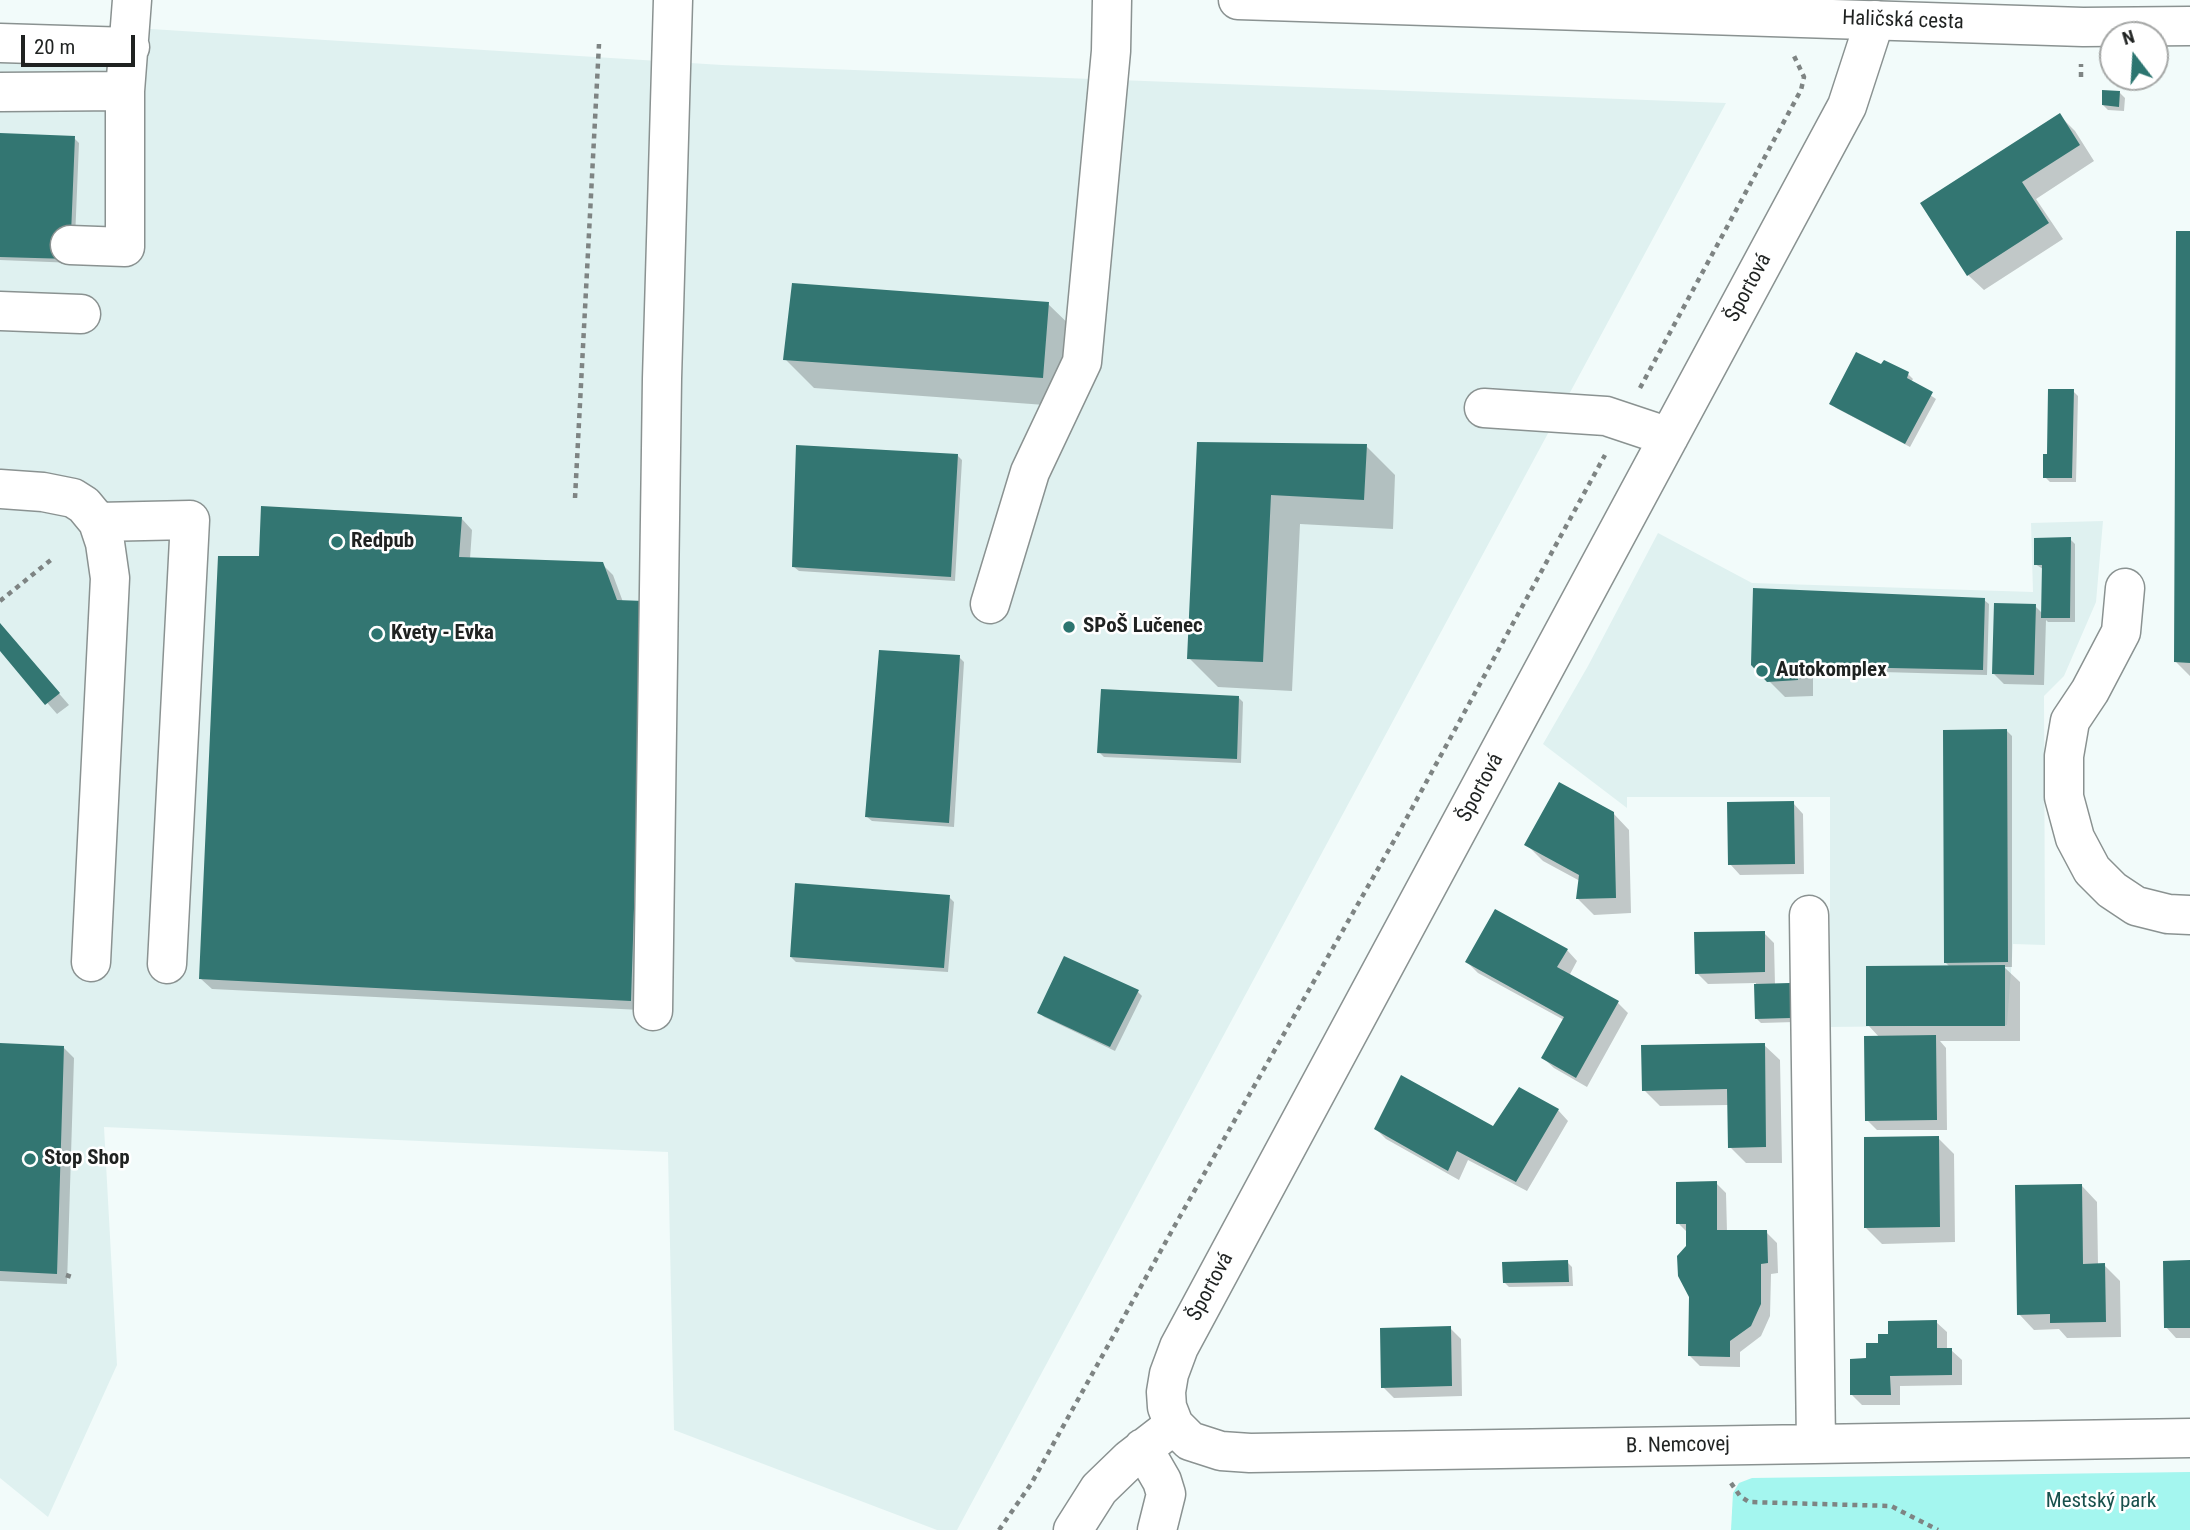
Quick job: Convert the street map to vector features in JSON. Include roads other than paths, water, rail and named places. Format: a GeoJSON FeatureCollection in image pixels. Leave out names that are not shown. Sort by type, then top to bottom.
{"type":"FeatureCollection","features":[{"type":"Feature","properties":{"kind":"street"},"geometry":{"type":"LineString","coordinates":[[70,245],[125,247],[125,91],[132,0]]}},
{"type":"Feature","properties":{"kind":"street"},"geometry":{"type":"LineString","coordinates":[[653,1011],[662,379],[673,0]]}},
{"type":"Feature","properties":{"kind":"street"},"geometry":{"type":"LineString","coordinates":[[990,604],[1030,472],[1082,362],[1111,51],[1112,0]]}},
{"type":"Feature","properties":{"kind":"street","name":"Haličská cesta"},"geometry":{"type":"LineString","coordinates":[[1238,0],[1755,9],[1875,20],[2083,27],[2190,26]]}},
{"type":"Feature","properties":{"kind":"street","name":"Športová"},"geometry":{"type":"LineString","coordinates":[[1174,1425],[1167,1407],[1166,1392],[1169,1374],[1179,1347],[1847,106],[1875,20]]}},
{"type":"Feature","properties":{"kind":"street"},"geometry":{"type":"LineString","coordinates":[[0,43],[130,47]]}},
{"type":"Feature","properties":{"kind":"street"},"geometry":{"type":"LineString","coordinates":[[0,92],[125,91]]}},
{"type":"Feature","properties":{"kind":"street"},"geometry":{"type":"LineString","coordinates":[[0,311],[82,314]]}},
{"type":"Feature","properties":{"kind":"street"},"geometry":{"type":"LineString","coordinates":[[1484,408],[1606,416],[1669,438]]}},
{"type":"Feature","properties":{"kind":"street"},"geometry":{"type":"LineString","coordinates":[[0,489],[69,496],[84,505],[98,522],[105,543],[110,578],[91,961]]}},
{"type":"Feature","properties":{"kind":"street"},"geometry":{"type":"LineString","coordinates":[[98,522],[191,520],[167,964]]}},
{"type":"Feature","properties":{"kind":"street"},"geometry":{"type":"LineString","coordinates":[[2125,588],[2121,632],[2090,691],[2070,721],[2064,756],[2064,797],[2074,838],[2092,870],[2112,890],[2136,906],[2168,914],[2190,915]]}},
{"type":"Feature","properties":{"kind":"street"},"geometry":{"type":"LineString","coordinates":[[1809,915],[1816,1444]]}},
{"type":"Feature","properties":{"kind":"street"},"geometry":{"type":"LineString","coordinates":[[1073,1530],[1099,1489],[1143,1448],[1174,1425]]}},
{"type":"Feature","properties":{"kind":"street","name":"B. Nemcovej"},"geometry":{"type":"LineString","coordinates":[[1174,1425],[1190,1441],[1202,1447],[1250,1453],[2190,1438]]}},
{"type":"Feature","properties":{"kind":"street"},"geometry":{"type":"LineString","coordinates":[[1143,1448],[1162,1481],[1166,1494],[1157,1530]]}},
{"type":"Feature","properties":{"kind":"place","name":"Redpub"},"geometry":{"type":"Point","coordinates":[337,542]}},
{"type":"Feature","properties":{"kind":"place","name":"SPoŠ Lučenec"},"geometry":{"type":"Point","coordinates":[1069,627]}},
{"type":"Feature","properties":{"kind":"place","name":"Kvety - Evka"},"geometry":{"type":"Point","coordinates":[377,634]}},
{"type":"Feature","properties":{"kind":"place","name":"Autokomplex"},"geometry":{"type":"Point","coordinates":[1762,671]}},
{"type":"Feature","properties":{"kind":"place","name":"Stop Shop"},"geometry":{"type":"Point","coordinates":[30,1159]}},
{"type":"Feature","properties":{"kind":"park label","name":"Mestský park"},"geometry":{"type":"Point","coordinates":[2101,1502]}}]}
